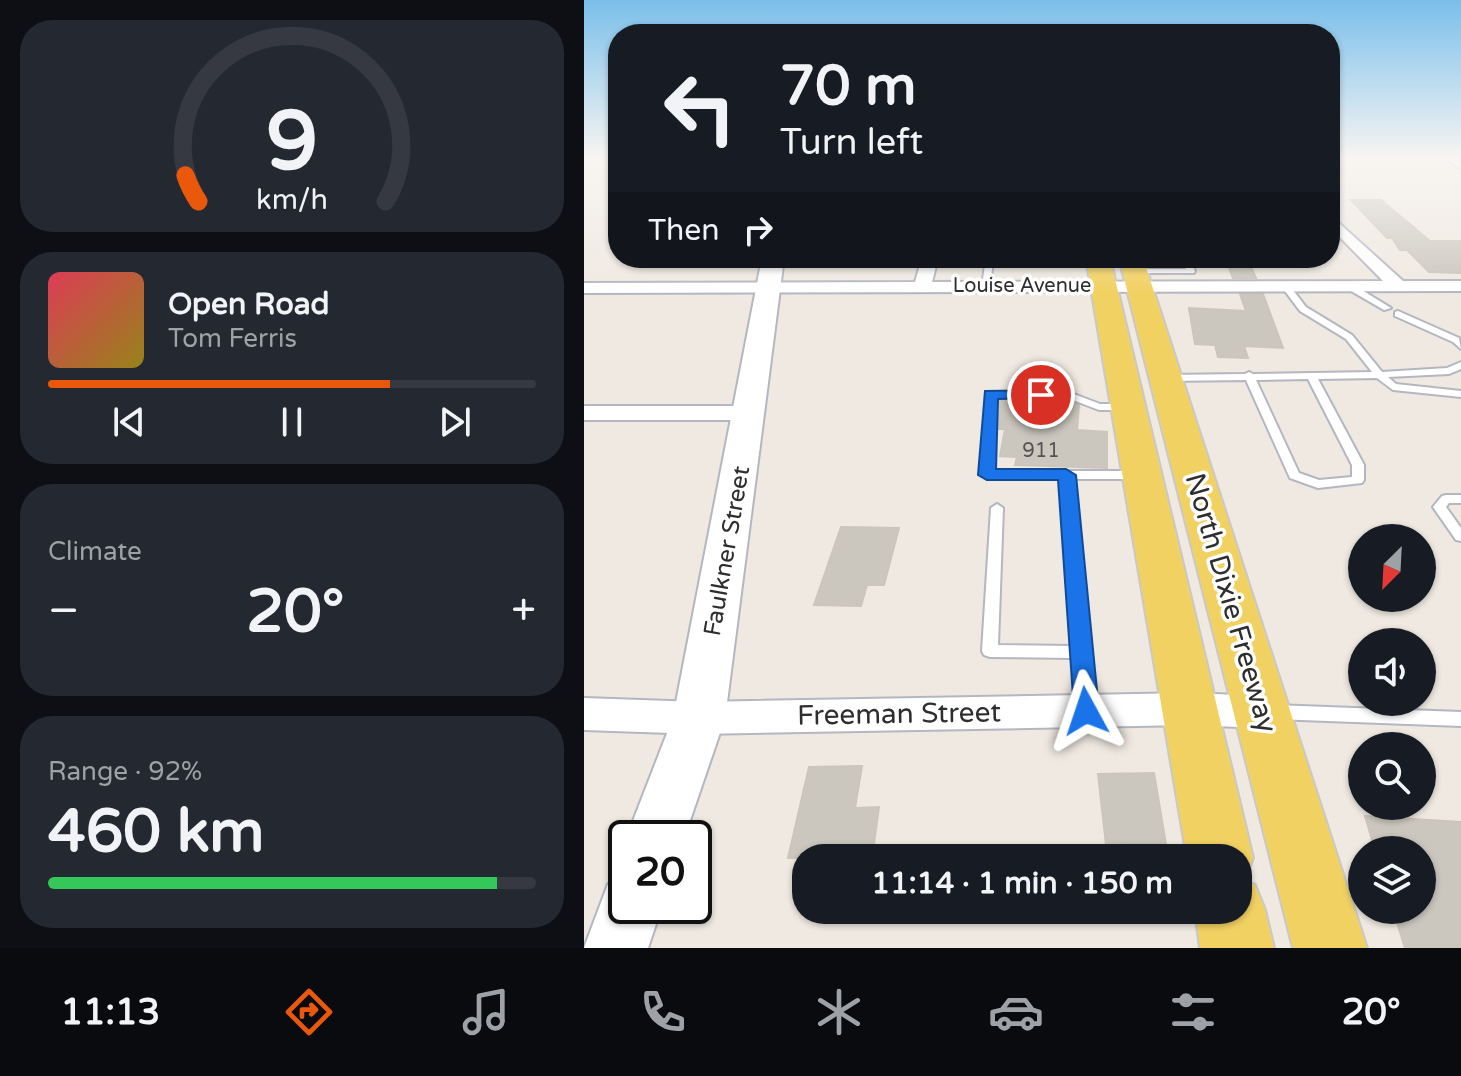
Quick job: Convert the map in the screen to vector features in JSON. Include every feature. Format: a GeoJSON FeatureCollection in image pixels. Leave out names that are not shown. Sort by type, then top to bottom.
{"type":"FeatureCollection","features":[{"type":"Feature","properties":{"kind":"main road","name":"North Dixie Freeway"},"geometry":{"type":"LineString","coordinates":[[1122,272],[1166,378],[1330,948]]}},
{"type":"Feature","properties":{"kind":"main road","name":"North Dixie Freeway"},"geometry":{"type":"LineString","coordinates":[[1122,272],[1129,407],[1217,844]]}},
{"type":"Feature","properties":{"kind":"main road"},"geometry":{"type":"LineString","coordinates":[[1233,924],[1237,948]]}},
{"type":"Feature","properties":{"kind":"street"},"geometry":{"type":"LineString","coordinates":[[1340,229],[1398,286]]}},
{"type":"Feature","properties":{"kind":"street"},"geometry":{"type":"LineString","coordinates":[[922,286],[927,268]]}},
{"type":"Feature","properties":{"kind":"street","name":"Louise Avenue"},"geometry":{"type":"LineString","coordinates":[[584,288],[771,272],[922,286],[986,286],[1122,272],[1286,287],[1458,289]]}},
{"type":"Feature","properties":{"kind":"street","name":"Faulkner Street"},"geometry":{"type":"LineString","coordinates":[[662,820],[699,718],[751,413],[771,272]]}},
{"type":"Feature","properties":{"kind":"street"},"geometry":{"type":"LineString","coordinates":[[584,413],[751,413]]}},
{"type":"Feature","properties":{"kind":"street","name":"Freeman Street"},"geometry":{"type":"LineString","coordinates":[[584,714],[699,718],[1190,709],[1263,712]]}},
{"type":"Feature","properties":{"kind":"street"},"geometry":{"type":"LineString","coordinates":[[615,948],[624,924]]}},
{"type":"Feature","properties":{"kind":"lane"},"geometry":{"type":"LineString","coordinates":[[986,286],[988,268]]}},
{"type":"Feature","properties":{"kind":"lane"},"geometry":{"type":"LineString","coordinates":[[1122,272],[1191,271],[1190,268]]}},
{"type":"Feature","properties":{"kind":"lane"},"geometry":{"type":"LineString","coordinates":[[1349,286],[1387,308]]}},
{"type":"Feature","properties":{"kind":"lane"},"geometry":{"type":"LineString","coordinates":[[1286,287],[1303,309],[1349,337],[1379,375],[1393,387],[1461,394]]}},
{"type":"Feature","properties":{"kind":"lane"},"geometry":{"type":"LineString","coordinates":[[1398,314],[1461,346]]}},
{"type":"Feature","properties":{"kind":"lane"},"geometry":{"type":"LineString","coordinates":[[1166,378],[1379,375],[1449,371],[1461,365]]}},
{"type":"Feature","properties":{"kind":"lane"},"geometry":{"type":"LineString","coordinates":[[1249,375],[1294,475],[1318,484],[1358,480],[1358,465],[1311,376]]}},
{"type":"Feature","properties":{"kind":"lane"},"geometry":{"type":"LineString","coordinates":[[1129,407],[1099,407],[1066,394],[990,395],[987,475],[1143,474]]}},
{"type":"Feature","properties":{"kind":"lane"},"geometry":{"type":"LineString","coordinates":[[1066,475],[1086,711]]}},
{"type":"Feature","properties":{"kind":"lane"},"geometry":{"type":"LineString","coordinates":[[1461,499],[1446,499],[1439,507],[1461,537]]}},
{"type":"Feature","properties":{"kind":"lane"},"geometry":{"type":"LineString","coordinates":[[997,508],[990,651],[1082,652]]}},
{"type":"Feature","properties":{"kind":"lane"},"geometry":{"type":"LineString","coordinates":[[1263,712],[1461,719]]}},
{"type":"Feature","properties":{"kind":"building"},"geometry":{"type":"Polygon","coordinates":[[[1354,203],[1385,203],[1430,241],[1461,241],[1461,273],[1429,272],[1407,250],[1400,250],[1392,238],[1387,238],[1354,203]]]}},
{"type":"Feature","properties":{"kind":"building"},"geometry":{"type":"Polygon","coordinates":[[[1229,268],[1252,268],[1256,278],[1233,278],[1229,268]]]}},
{"type":"Feature","properties":{"kind":"building"},"geometry":{"type":"Polygon","coordinates":[[[1240,294],[1263,294],[1283,348],[1244,346],[1248,358],[1218,357],[1215,345],[1195,344],[1189,308],[1246,311],[1240,294]]]}},
{"type":"Feature","properties":{"kind":"building"},"geometry":{"type":"Polygon","coordinates":[[[998,401],[1070,402],[1079,405],[1077,430],[1107,432],[1107,468],[1015,465],[1017,457],[1000,456],[1005,429],[997,429],[998,401]]]}},
{"type":"Feature","properties":{"kind":"building"},"geometry":{"type":"Polygon","coordinates":[[[841,527],[899,528],[884,585],[867,585],[861,606],[814,605],[841,527]]]}},
{"type":"Feature","properties":{"kind":"building"},"geometry":{"type":"Polygon","coordinates":[[[862,766],[855,808],[879,807],[874,844],[792,844],[792,858],[788,858],[809,767],[862,766]]]}},
{"type":"Feature","properties":{"kind":"building"},"geometry":{"type":"Polygon","coordinates":[[[1154,773],[1166,844],[1106,844],[1098,774],[1154,773]]]}},
{"type":"Feature","properties":{"kind":"building"},"geometry":{"type":"Polygon","coordinates":[[[1366,820],[1461,822],[1461,948],[1405,948],[1397,924],[1436,924],[1436,836],[1371,836],[1366,820]]]}},
{"type":"Feature","properties":{"kind":"route"},"geometry":{"type":"LineString","coordinates":[[1041,395],[990,395],[987,475],[1066,475],[1086,711]]}}]}
